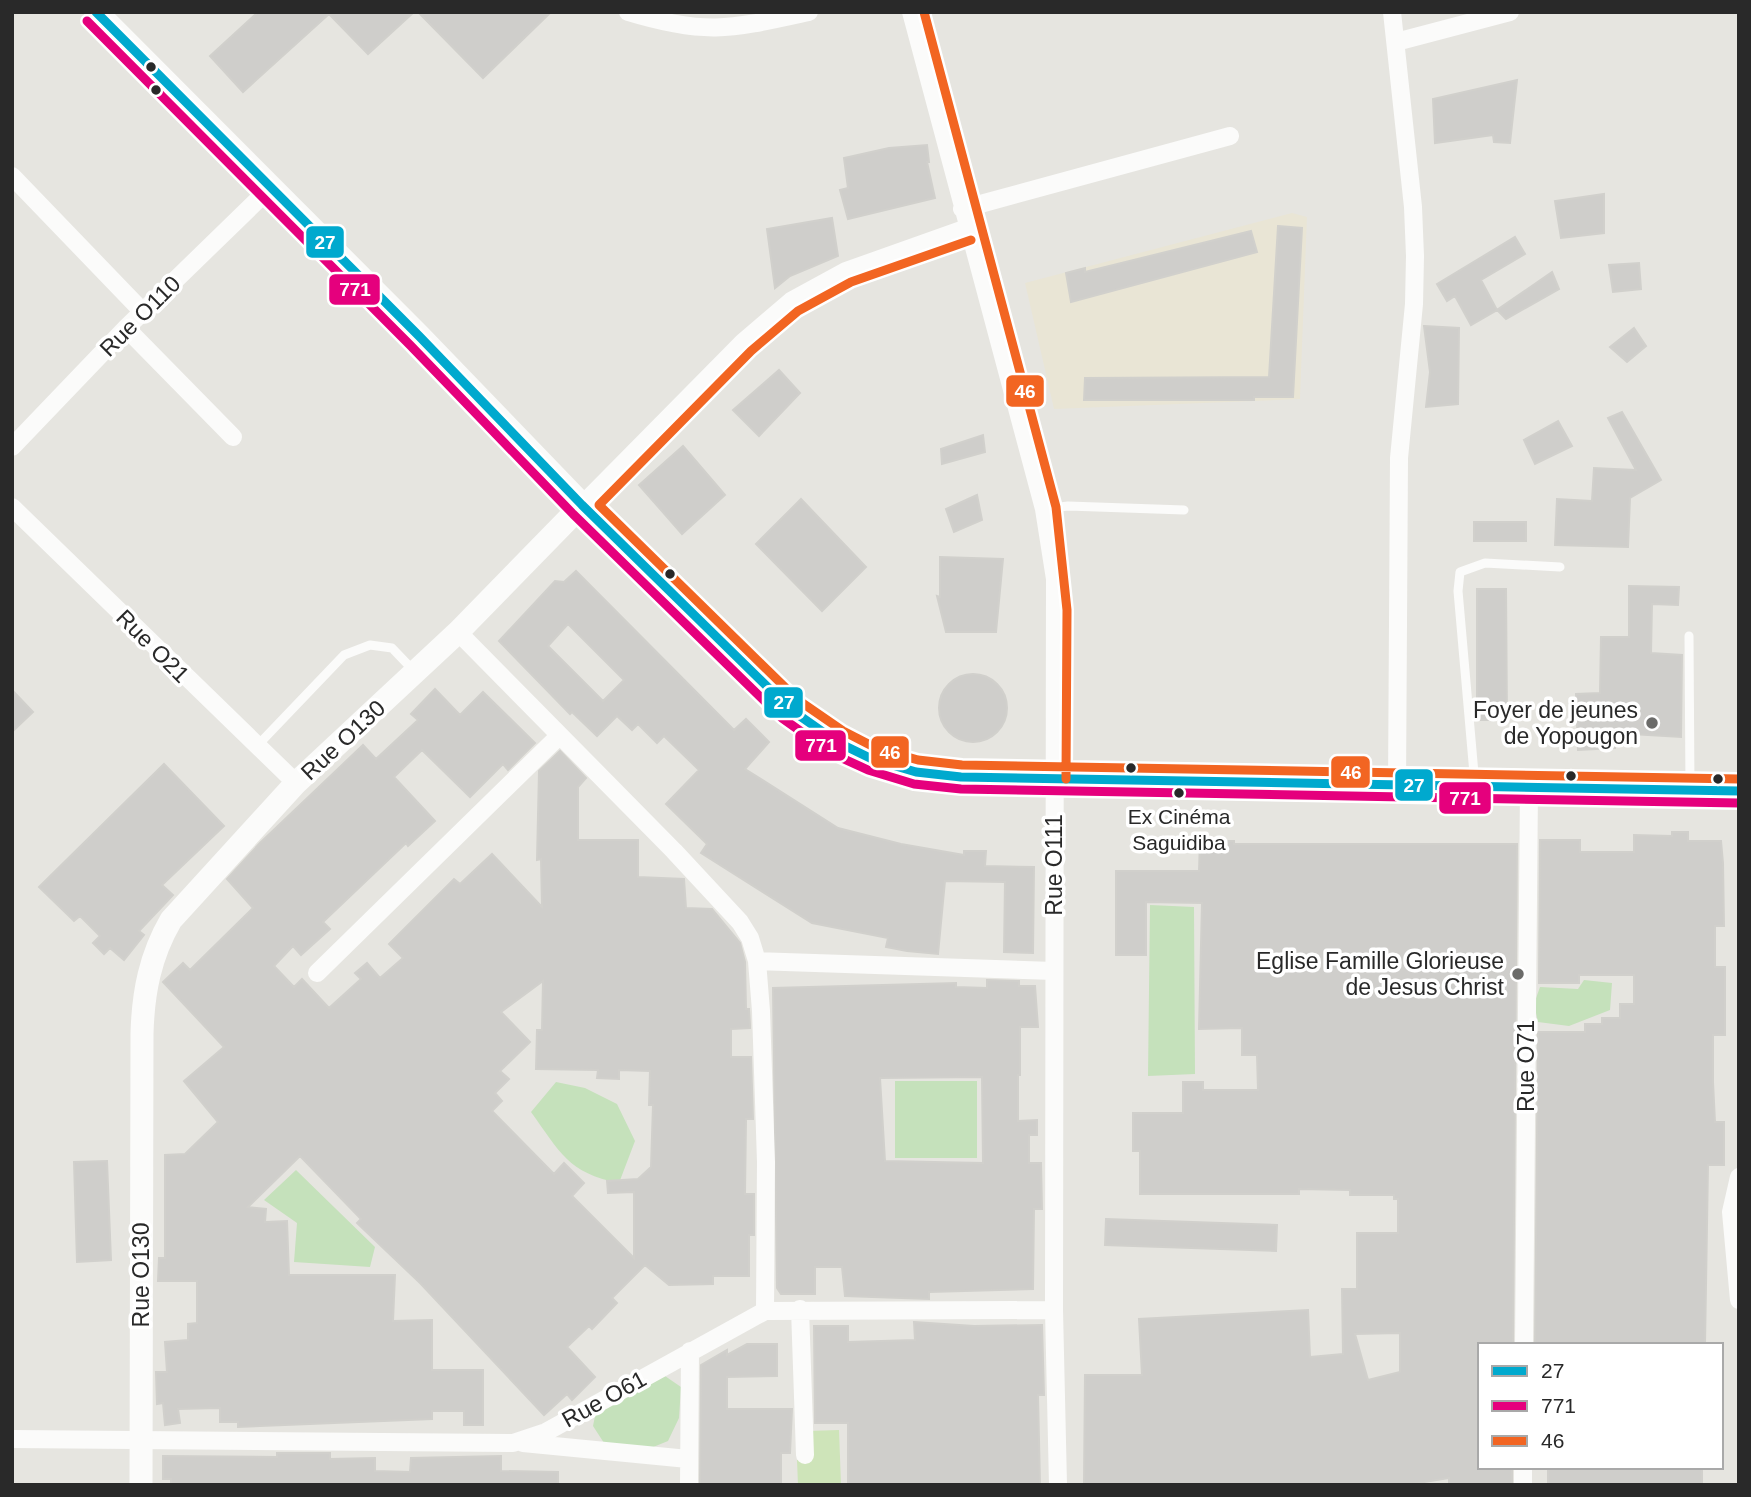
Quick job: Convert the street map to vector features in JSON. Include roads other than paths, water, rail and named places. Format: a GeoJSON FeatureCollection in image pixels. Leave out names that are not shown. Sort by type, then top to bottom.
{"type":"FeatureCollection","features":[{"type":"Feature","properties":{"kind":"main road"},"geometry":{"type":"LineString","coordinates":[[96,12],[419,336],[582,505],[790,709],[837,742],[872,759],[916,772],[961,777],[1397,787],[1739,791]]}},
{"type":"Feature","properties":{"kind":"street"},"geometry":{"type":"LineString","coordinates":[[628,12],[680,26],[725,30],[802,13]]}},
{"type":"Feature","properties":{"kind":"street","name":"Rue O111"},"geometry":{"type":"LineString","coordinates":[[911,12],[1044,509],[1057,612],[1054,779],[1054,1310],[1058,1485]]}},
{"type":"Feature","properties":{"kind":"street"},"geometry":{"type":"LineString","coordinates":[[1392,12],[1413,207],[1415,257],[1414,303],[1399,458],[1397,787]]}},
{"type":"Feature","properties":{"kind":"street"},"geometry":{"type":"LineString","coordinates":[[1396,42],[1510,12]]}},
{"type":"Feature","properties":{"kind":"street"},"geometry":{"type":"LineString","coordinates":[[962,209],[1230,136]]}},
{"type":"Feature","properties":{"kind":"street"},"geometry":{"type":"LineString","coordinates":[[12,176],[143,312]]}},
{"type":"Feature","properties":{"kind":"street","name":"Rue O110"},"geometry":{"type":"LineString","coordinates":[[12,447],[126,328],[271,188]]}},
{"type":"Feature","properties":{"kind":"street","name":"Rue O130"},"geometry":{"type":"LineString","coordinates":[[141,1485],[142,1034],[148,973],[156,946],[171,920],[296,783],[458,632],[743,342],[791,302],[846,271],[967,228]]}},
{"type":"Feature","properties":{"kind":"street"},"geometry":{"type":"LineString","coordinates":[[126,328],[233,437]]}},
{"type":"Feature","properties":{"kind":"street","name":"Rue O21"},"geometry":{"type":"LineString","coordinates":[[12,507],[296,783]]}},
{"type":"Feature","properties":{"kind":"street"},"geometry":{"type":"LineString","coordinates":[[458,632],[740,922],[750,938],[757,961],[766,1162],[765,1311]]}},
{"type":"Feature","properties":{"kind":"street"},"geometry":{"type":"LineString","coordinates":[[317,973],[559,736]]}},
{"type":"Feature","properties":{"kind":"street","name":"Rue O71"},"geometry":{"type":"LineString","coordinates":[[1524,1343],[1529,788]]}},
{"type":"Feature","properties":{"kind":"street"},"geometry":{"type":"LineString","coordinates":[[757,961],[1054,971]]}},
{"type":"Feature","properties":{"kind":"street"},"geometry":{"type":"LineString","coordinates":[[1739,1177],[1731,1212],[1739,1300]]}},
{"type":"Feature","properties":{"kind":"street"},"geometry":{"type":"LineString","coordinates":[[800,1310],[805,1455]]}},
{"type":"Feature","properties":{"kind":"street","name":"Rue O61"},"geometry":{"type":"LineString","coordinates":[[141,1441],[513,1443],[546,1432],[765,1311],[1054,1310]]}},
{"type":"Feature","properties":{"kind":"street"},"geometry":{"type":"LineString","coordinates":[[689,1485],[690,1351]]}},
{"type":"Feature","properties":{"kind":"street"},"geometry":{"type":"LineString","coordinates":[[12,1439],[141,1441]]}},
{"type":"Feature","properties":{"kind":"street"},"geometry":{"type":"LineString","coordinates":[[513,1443],[688,1459]]}},
{"type":"Feature","properties":{"kind":"lane"},"geometry":{"type":"LineString","coordinates":[[1044,509],[1068,506],[1184,510]]}},
{"type":"Feature","properties":{"kind":"lane"},"geometry":{"type":"LineString","coordinates":[[1476,787],[1458,591],[1460,572],[1485,563],[1560,567]]}},
{"type":"Feature","properties":{"kind":"lane"},"geometry":{"type":"LineString","coordinates":[[1689,636],[1690,790]]}},
{"type":"Feature","properties":{"kind":"lane"},"geometry":{"type":"LineString","coordinates":[[257,746],[344,655],[370,645],[392,648],[415,672]]}},
{"type":"Feature","properties":{"kind":"place","name":"Foyer de jeunes de Yopougon"},"geometry":{"type":"Point","coordinates":[1652,723]}},
{"type":"Feature","properties":{"kind":"place","name":"Ex Cinéma Saguidiba"},"geometry":{"type":"Point","coordinates":[1179,793]}},
{"type":"Feature","properties":{"kind":"place","name":"Eglise Famille Glorieuse de Jesus Christ"},"geometry":{"type":"Point","coordinates":[1518,974]}}]}
